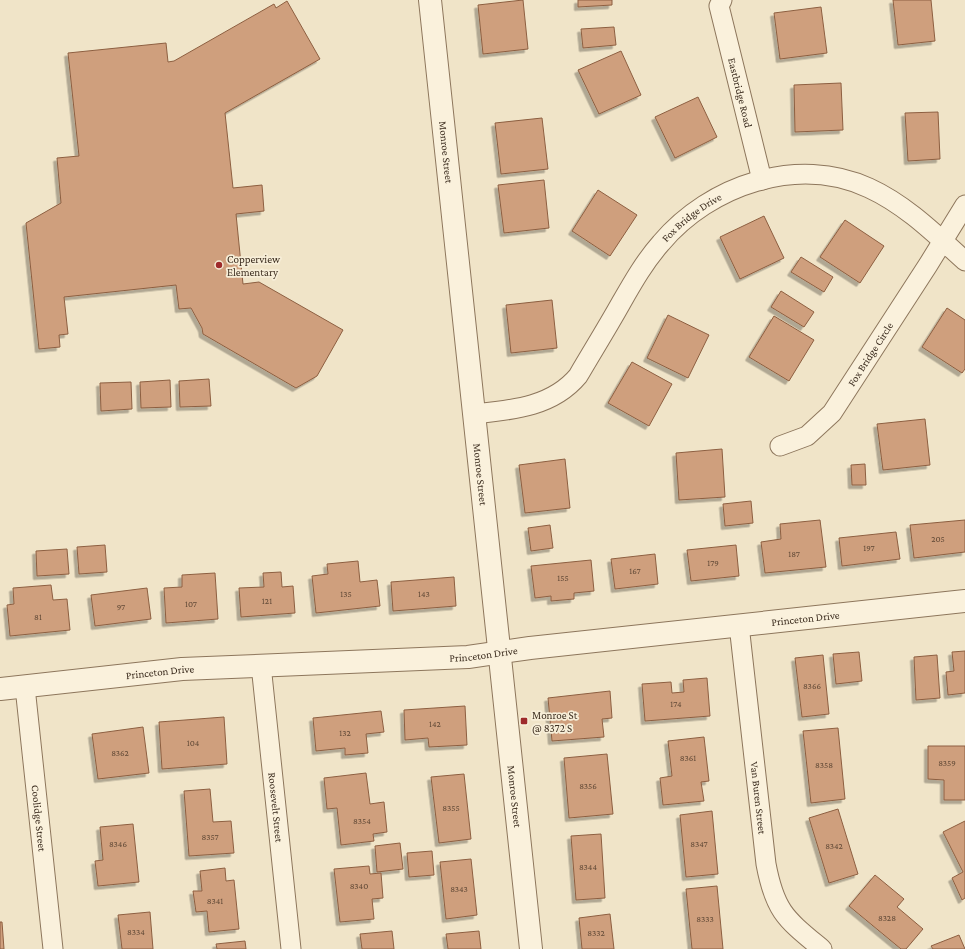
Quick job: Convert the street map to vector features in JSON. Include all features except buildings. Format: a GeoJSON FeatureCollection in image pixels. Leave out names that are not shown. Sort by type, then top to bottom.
{"type":"FeatureCollection","features":[{"type":"Feature","properties":{"kind":"street","name":"Monroe Street"},"geometry":{"type":"LineString","coordinates":[[430,0],[531,949]]}},
{"type":"Feature","properties":{"kind":"street","name":"Eastbridge Road"},"geometry":{"type":"LineString","coordinates":[[721,3],[762,180]]}},
{"type":"Feature","properties":{"kind":"street","name":"Fox Bridge Drive"},"geometry":{"type":"LineString","coordinates":[[474,414],[533,405],[568,388],[578,376],[640,269],[661,243],[682,220],[706,202],[733,189],[762,180],[788,175],[814,175],[839,179],[868,188],[895,202],[965,261]]}},
{"type":"Feature","properties":{"kind":"street","name":"Fox Bridge Circle"},"geometry":{"type":"LineString","coordinates":[[780,446],[807,436],[832,413],[965,205]]}},
{"type":"Feature","properties":{"kind":"street","name":"Princeton Drive"},"geometry":{"type":"LineString","coordinates":[[0,690],[138,673],[261,665],[468,658],[739,625],[965,601]]}},
{"type":"Feature","properties":{"kind":"street","name":"Van Buren Street"},"geometry":{"type":"LineString","coordinates":[[739,625],[770,888],[779,909],[794,926],[822,949]]}},
{"type":"Feature","properties":{"kind":"street","name":"Roosevelt Street"},"geometry":{"type":"LineString","coordinates":[[261,665],[291,949]]}},
{"type":"Feature","properties":{"kind":"street","name":"Coolidge Street"},"geometry":{"type":"LineString","coordinates":[[25,687],[53,949]]}},
{"type":"Feature","properties":{"kind":"place","name":"Copperview Elementary"},"geometry":{"type":"Point","coordinates":[219,265]}},
{"type":"Feature","properties":{"kind":"place","name":"Monroe St @ 8372 S"},"geometry":{"type":"Point","coordinates":[524,721]}}]}
